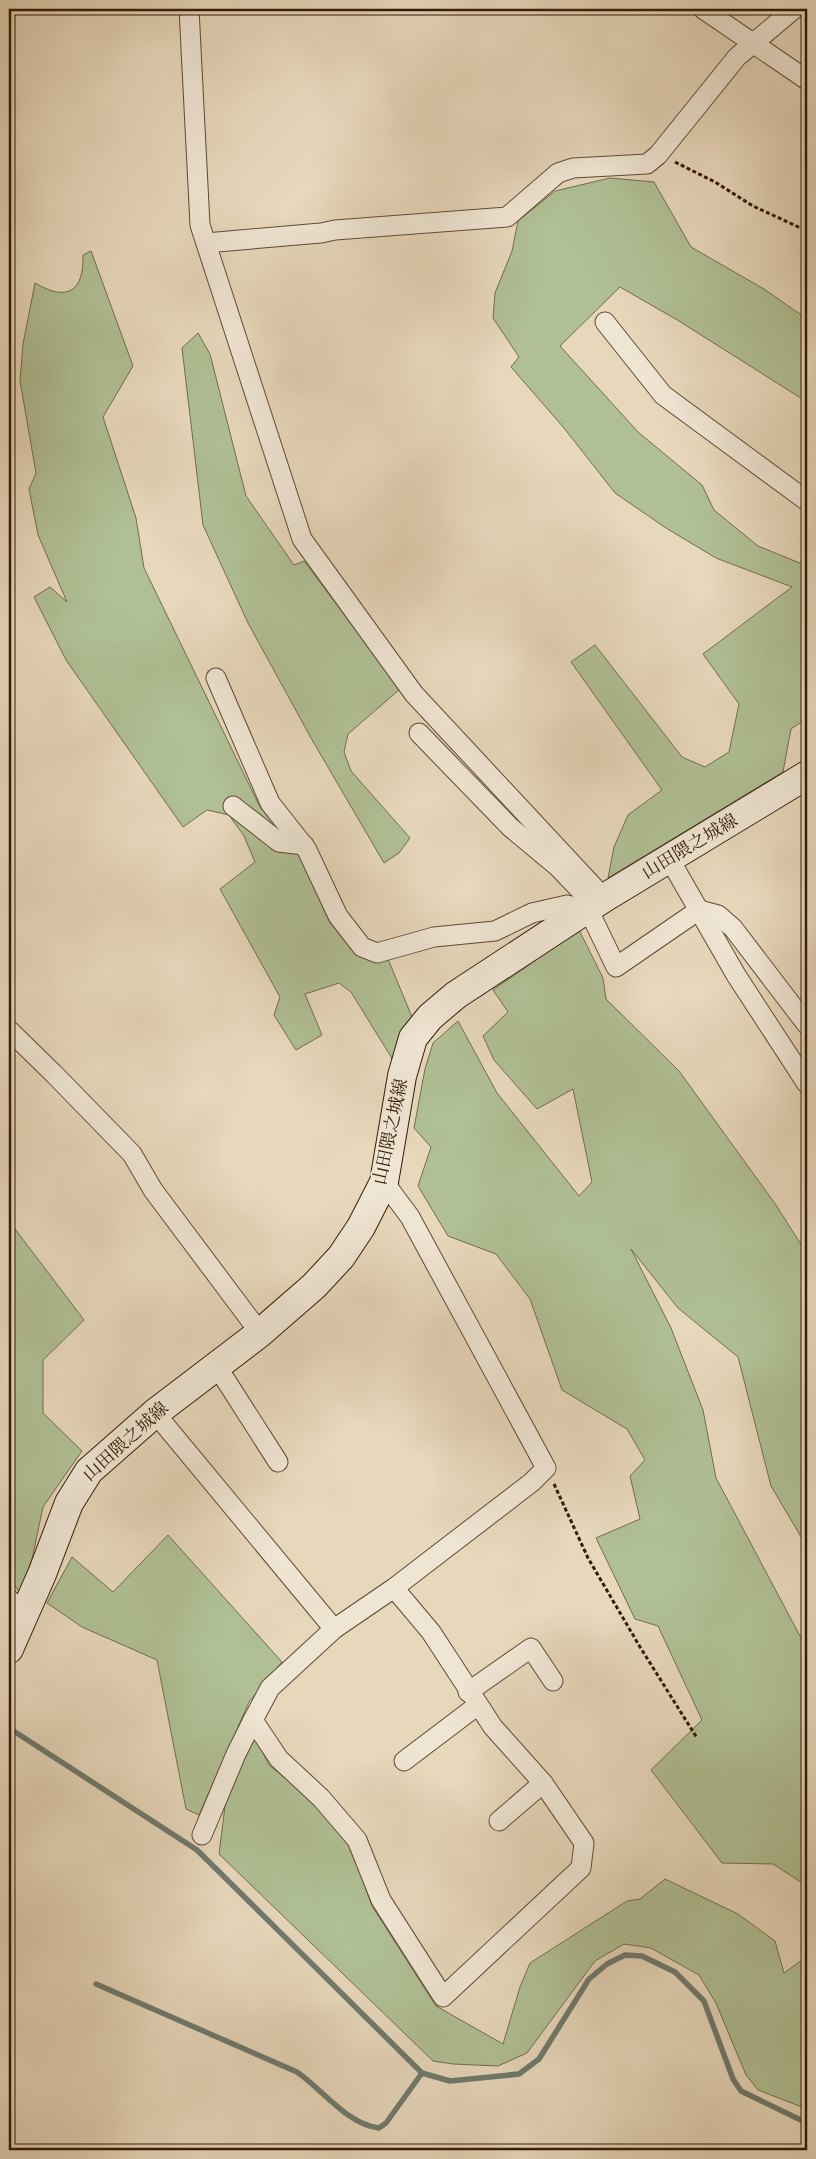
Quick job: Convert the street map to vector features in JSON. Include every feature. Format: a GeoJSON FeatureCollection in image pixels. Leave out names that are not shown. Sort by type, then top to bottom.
{"type":"FeatureCollection","features":[{"type":"Feature","properties":{"kind":"main road","name":"山田隈之城線"},"geometry":{"type":"LineString","coordinates":[[9,1649],[16,1607],[78,1486],[89,1471],[155,1413],[260,1333],[314,1286],[341,1257],[361,1227],[384,1182],[402,1076],[413,1038],[430,1017],[456,995],[596,904],[807,775]]}},
{"type":"Feature","properties":{"kind":"street"},"geometry":{"type":"LineString","coordinates":[[189,9],[200,225],[302,539],[414,694],[596,904],[616,967],[699,910],[718,915],[733,928],[807,1025]]}},
{"type":"Feature","properties":{"kind":"street"},"geometry":{"type":"LineString","coordinates":[[703,9],[807,80]]}},
{"type":"Feature","properties":{"kind":"street"},"geometry":{"type":"LineString","coordinates":[[206,243],[321,233],[335,230],[507,217],[558,173],[573,168],[647,164],[658,155],[737,57],[794,9]]}},
{"type":"Feature","properties":{"kind":"street"},"geometry":{"type":"LineString","coordinates":[[605,322],[663,395],[807,501]]}},
{"type":"Feature","properties":{"kind":"street"},"geometry":{"type":"LineString","coordinates":[[216,678],[270,802],[304,845],[338,916],[362,946],[377,953],[434,938],[495,931],[532,913],[567,905],[596,904]]}},
{"type":"Feature","properties":{"kind":"street"},"geometry":{"type":"LineString","coordinates":[[419,733],[510,827],[558,867],[596,904]]}},
{"type":"Feature","properties":{"kind":"street"},"geometry":{"type":"LineString","coordinates":[[233,806],[279,842],[304,845]]}},
{"type":"Feature","properties":{"kind":"street"},"geometry":{"type":"LineString","coordinates":[[670,860],[736,975],[807,1084]]}},
{"type":"Feature","properties":{"kind":"street"},"geometry":{"type":"LineString","coordinates":[[9,1030],[132,1154],[153,1190],[260,1333]]}},
{"type":"Feature","properties":{"kind":"street"},"geometry":{"type":"LineString","coordinates":[[202,1835],[236,1754],[270,1688],[334,1629],[394,1588],[532,1482],[546,1468],[410,1217],[384,1182]]}},
{"type":"Feature","properties":{"kind":"street"},"geometry":{"type":"LineString","coordinates":[[216,1365],[278,1462]]}},
{"type":"Feature","properties":{"kind":"street"},"geometry":{"type":"LineString","coordinates":[[155,1413],[334,1629]]}},
{"type":"Feature","properties":{"kind":"street"},"geometry":{"type":"LineString","coordinates":[[253,1720],[279,1759],[321,1798],[357,1840],[381,1900],[443,1997],[581,1868],[584,1843],[543,1783],[493,1727],[431,1632],[394,1588]]}},
{"type":"Feature","properties":{"kind":"street"},"geometry":{"type":"LineString","coordinates":[[404,1762],[473,1698],[531,1648],[554,1681]]}},
{"type":"Feature","properties":{"kind":"street"},"geometry":{"type":"LineString","coordinates":[[499,1821],[543,1783]]}},
{"type":"Feature","properties":{"kind":"path"},"geometry":{"type":"LineString","coordinates":[[658,155],[715,182],[754,206],[807,231]]}},
{"type":"Feature","properties":{"kind":"path"},"geometry":{"type":"LineString","coordinates":[[546,1468],[588,1558],[640,1647],[697,1738]]}},
{"type":"Feature","properties":{"kind":"green space"},"geometry":{"type":"Polygon","coordinates":[[[610,178],[654,182],[691,247],[764,289],[807,319],[807,402],[679,321],[620,287],[560,346],[638,432],[702,485],[714,510],[758,546],[807,566],[807,718],[791,729],[783,772],[608,878],[614,847],[628,815],[662,790],[571,662],[595,645],[682,757],[705,767],[729,752],[739,704],[703,654],[792,587],[716,558],[666,528],[615,493],[564,428],[511,367],[519,357],[493,318],[495,293],[512,251],[518,221],[555,191],[610,178]]]}},
{"type":"Feature","properties":{"kind":"green space"},"geometry":{"type":"Polygon","coordinates":[[[91,251],[133,366],[103,417],[136,518],[144,568],[260,807],[300,855],[330,923],[359,955],[388,959],[412,1017],[393,1060],[351,992],[339,983],[305,994],[322,1035],[296,1050],[274,1015],[280,997],[220,889],[255,862],[244,836],[229,815],[207,810],[183,827],[66,660],[34,597],[50,587],[67,602],[38,535],[29,489],[36,473],[20,381],[23,344],[35,283],[56,292],[71,290],[77,285],[80,278],[83,268],[83,255],[91,251]]]}},
{"type":"Feature","properties":{"kind":"green space"},"geometry":{"type":"Polygon","coordinates":[[[198,333],[210,354],[246,496],[294,565],[304,561],[400,689],[348,734],[344,752],[351,771],[410,838],[399,853],[384,863],[311,738],[248,623],[203,525],[182,348],[198,333]]]}},
{"type":"Feature","properties":{"kind":"green space"},"geometry":{"type":"Polygon","coordinates":[[[579,930],[603,978],[606,999],[679,1071],[776,1205],[807,1254],[807,1547],[771,1486],[738,1357],[678,1308],[631,1249],[671,1328],[703,1410],[716,1478],[800,1636],[807,1645],[807,1886],[773,1864],[722,1863],[651,1770],[702,1720],[658,1626],[635,1619],[596,1538],[640,1519],[630,1476],[645,1460],[627,1429],[562,1390],[530,1299],[496,1254],[448,1236],[418,1186],[431,1147],[414,1128],[425,1069],[433,1043],[458,1021],[497,1093],[579,1196],[592,1182],[573,1089],[537,1109],[494,1060],[483,1036],[508,1012],[493,990],[579,930]]]}},
{"type":"Feature","properties":{"kind":"green space"},"geometry":{"type":"Polygon","coordinates":[[[9,1221],[84,1320],[43,1360],[43,1413],[82,1451],[43,1507],[32,1559],[20,1593],[9,1577],[9,1221]]]}},
{"type":"Feature","properties":{"kind":"green space"},"geometry":{"type":"Polygon","coordinates":[[[168,1535],[282,1662],[249,1702],[199,1815],[186,1809],[157,1660],[82,1627],[47,1603],[72,1557],[113,1592],[168,1535]]]}},
{"type":"Feature","properties":{"kind":"green space"},"geometry":{"type":"Polygon","coordinates":[[[254,1735],[269,1765],[312,1800],[352,1849],[372,1906],[436,2006],[503,2044],[520,1987],[530,1963],[627,1901],[640,1899],[665,1879],[738,1914],[775,1941],[784,1973],[807,1955],[807,2109],[758,2090],[746,2075],[716,2003],[699,1975],[651,1948],[624,1944],[595,1961],[527,2053],[498,2066],[433,2061],[219,1854],[225,1806],[254,1735]]]}},
{"type":"Feature","properties":{"kind":"waterway"},"geometry":{"type":"LineString","coordinates":[[9,1728],[197,1850],[422,2073]]}},
{"type":"Feature","properties":{"kind":"waterway"},"geometry":{"type":"LineString","coordinates":[[96,1984],[297,2072],[356,2120],[379,2128],[386,2123],[422,2073],[450,2081],[519,2074],[539,2059],[589,1979],[607,1964],[625,1955],[642,1956],[675,1972],[704,2001],[733,2079],[741,2091],[807,2123]]}}]}
